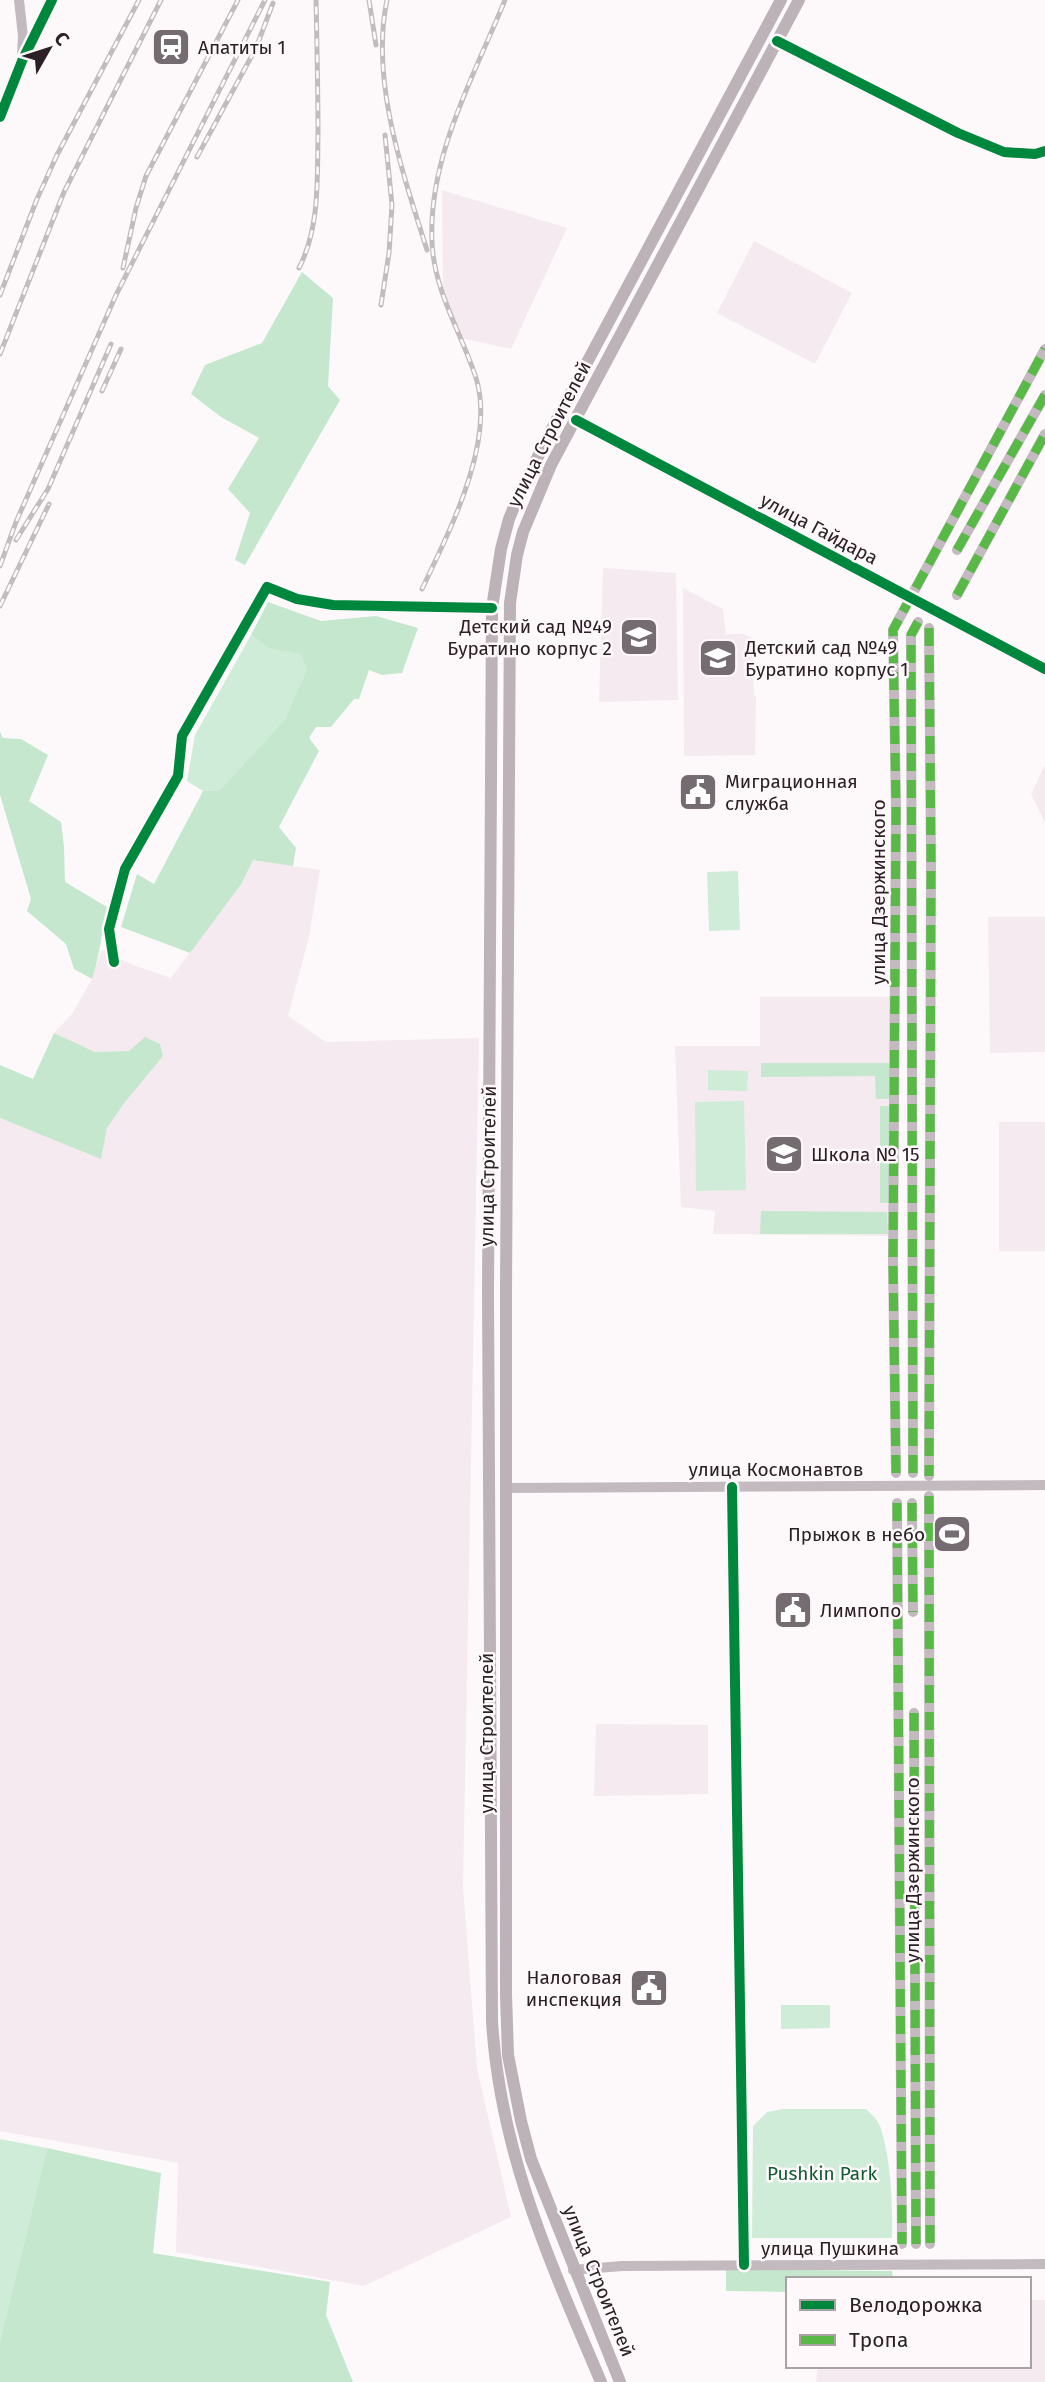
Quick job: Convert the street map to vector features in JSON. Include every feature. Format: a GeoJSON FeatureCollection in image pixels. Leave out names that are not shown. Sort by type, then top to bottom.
{"type":"FeatureCollection","features":[{"type":"Feature","properties":{"kind":"main road","name":"улица Строителей"},"geometry":{"type":"LineString","coordinates":[[601,2382],[525,2196],[509,2140],[496,2078],[492,2021],[489,1488],[492,608],[501,549],[509,519],[561,411],[782,0]]}},
{"type":"Feature","properties":{"kind":"main road","name":"улица Строителей"},"geometry":{"type":"LineString","coordinates":[[620,2382],[573,2270],[531,2159],[509,2055],[505,1713],[510,603],[517,555],[530,510],[799,0]]}},
{"type":"Feature","properties":{"kind":"main road"},"geometry":{"type":"LineString","coordinates":[[764,33],[777,41]]}},
{"type":"Feature","properties":{"kind":"main road"},"geometry":{"type":"LineString","coordinates":[[649,248],[664,256]]}},
{"type":"Feature","properties":{"kind":"main road"},"geometry":{"type":"LineString","coordinates":[[561,411],[576,420]]}},
{"type":"Feature","properties":{"kind":"main road"},"geometry":{"type":"LineString","coordinates":[[492,792],[509,793]]}},
{"type":"Feature","properties":{"kind":"main road"},"geometry":{"type":"LineString","coordinates":[[491,1060],[509,1061]]}},
{"type":"Feature","properties":{"kind":"main road"},"geometry":{"type":"LineString","coordinates":[[489,1488],[506,1488]]}},
{"type":"Feature","properties":{"kind":"main road"},"geometry":{"type":"LineString","coordinates":[[490,1713],[505,1713]]}},
{"type":"Feature","properties":{"kind":"main road"},"geometry":{"type":"LineString","coordinates":[[556,2274],[573,2270]]}},
{"type":"Feature","properties":{"kind":"street"},"geometry":{"type":"LineString","coordinates":[[19,0],[23,36],[22,61]]}},
{"type":"Feature","properties":{"kind":"street"},"geometry":{"type":"LineString","coordinates":[[0,117],[22,61],[52,0]]}},
{"type":"Feature","properties":{"kind":"street"},"geometry":{"type":"LineString","coordinates":[[777,41],[958,133],[1004,152],[1035,154],[1045,151]]}},
{"type":"Feature","properties":{"kind":"street","name":"улица Дзержинского"},"geometry":{"type":"LineString","coordinates":[[896,1473],[893,1263],[896,809],[893,631],[1045,349]]}},
{"type":"Feature","properties":{"kind":"street"},"geometry":{"type":"LineString","coordinates":[[957,550],[1045,394]]}},
{"type":"Feature","properties":{"kind":"street","name":"улица Гайдара"},"geometry":{"type":"LineString","coordinates":[[576,420],[1045,668]]}},
{"type":"Feature","properties":{"kind":"street"},"geometry":{"type":"LineString","coordinates":[[957,595],[1045,434]]}},
{"type":"Feature","properties":{"kind":"street"},"geometry":{"type":"LineString","coordinates":[[114,962],[109,929],[125,869],[178,776],[182,736],[267,587],[297,599],[333,605],[492,608]]}},
{"type":"Feature","properties":{"kind":"street","name":"улица Дзержинского"},"geometry":{"type":"LineString","coordinates":[[913,1473],[911,635],[918,622]]}},
{"type":"Feature","properties":{"kind":"street"},"geometry":{"type":"LineString","coordinates":[[929,628],[929,1476]]}},
{"type":"Feature","properties":{"kind":"street","name":"улица Космонавтов"},"geometry":{"type":"LineString","coordinates":[[506,1488],[1045,1485]]}},
{"type":"Feature","properties":{"kind":"street"},"geometry":{"type":"LineString","coordinates":[[732,1487],[744,2265]]}},
{"type":"Feature","properties":{"kind":"street","name":"улица Дзержинского"},"geometry":{"type":"LineString","coordinates":[[929,1496],[930,2244]]}},
{"type":"Feature","properties":{"kind":"street","name":"улица Дзержинского"},"geometry":{"type":"LineString","coordinates":[[897,1503],[902,2244]]}},
{"type":"Feature","properties":{"kind":"street"},"geometry":{"type":"LineString","coordinates":[[912,1503],[913,1612]]}},
{"type":"Feature","properties":{"kind":"street","name":"улица Дзержинского"},"geometry":{"type":"LineString","coordinates":[[914,1713],[916,2244]]}},
{"type":"Feature","properties":{"kind":"street","name":"улица Пушкина"},"geometry":{"type":"LineString","coordinates":[[573,2270],[595,2266],[1045,2264]]}},
{"type":"Feature","properties":{"kind":"shaded area"},"geometry":{"type":"Polygon","coordinates":[[[442,190],[567,228],[511,349],[461,338],[443,288],[442,190]]]}},
{"type":"Feature","properties":{"kind":"shaded area"},"geometry":{"type":"Polygon","coordinates":[[[754,241],[852,293],[815,364],[717,313],[754,241]]]}},
{"type":"Feature","properties":{"kind":"shaded area","name":"Детский сад №49 Буратино корпус 2"},"geometry":{"type":"Polygon","coordinates":[[[603,568],[676,573],[678,700],[599,702],[603,568]]]}},
{"type":"Feature","properties":{"kind":"shaded area","name":"Детский сад №49 Буратино корпус 1"},"geometry":{"type":"Polygon","coordinates":[[[683,588],[723,609],[726,634],[743,634],[752,638],[756,696],[755,755],[684,756],[683,588]]]}},
{"type":"Feature","properties":{"kind":"shaded area"},"geometry":{"type":"Polygon","coordinates":[[[1045,765],[1045,823],[1031,794],[1045,765]]]}},
{"type":"Feature","properties":{"kind":"shaded area"},"geometry":{"type":"Polygon","coordinates":[[[253,860],[320,870],[309,937],[288,1016],[326,1042],[479,1038],[463,1887],[477,2068],[511,2217],[364,2286],[176,2252],[178,2163],[0,2131],[0,1118],[101,1158],[107,1128],[125,1102],[129,1051],[95,1052],[54,1033],[72,1014],[92,979],[101,950],[171,978],[242,883],[253,860]]]}},
{"type":"Feature","properties":{"kind":"shaded area"},"geometry":{"type":"Polygon","coordinates":[[[988,917],[1045,917],[1045,1052],[990,1053],[988,917]]]}},
{"type":"Feature","properties":{"kind":"shaded area","name":"Школа № 15"},"geometry":{"type":"Polygon","coordinates":[[[760,997],[892,997],[888,1236],[713,1234],[715,1211],[681,1207],[675,1046],[760,1046],[760,997]]]}},
{"type":"Feature","properties":{"kind":"shaded area"},"geometry":{"type":"Polygon","coordinates":[[[999,1122],[1045,1122],[1045,1251],[999,1251],[999,1122]]]}},
{"type":"Feature","properties":{"kind":"shaded area"},"geometry":{"type":"Polygon","coordinates":[[[596,1724],[708,1725],[708,1794],[594,1796],[596,1724]]]}},
{"type":"Feature","properties":{"kind":"shaded area"},"geometry":{"type":"Polygon","coordinates":[[[1031,2300],[1045,2300],[1045,2382],[816,2382],[818,2368],[1031,2368],[1031,2300]]]}},
{"type":"Feature","properties":{"kind":"green space"},"geometry":{"type":"Polygon","coordinates":[[[302,272],[333,298],[328,386],[340,400],[245,565],[235,560],[250,513],[228,489],[259,438],[221,417],[191,394],[205,365],[262,343],[302,272]]]}},
{"type":"Feature","properties":{"kind":"green space"},"geometry":{"type":"Polygon","coordinates":[[[268,602],[321,621],[376,616],[418,628],[402,673],[382,675],[369,670],[359,699],[354,699],[331,727],[316,727],[309,738],[319,751],[279,827],[296,848],[293,866],[253,860],[242,883],[190,953],[121,927],[137,874],[154,884],[203,791],[220,790],[285,719],[307,669],[301,654],[270,649],[251,635],[268,602]]]}},
{"type":"Feature","properties":{"kind":"green space"},"geometry":{"type":"Polygon","coordinates":[[[251,635],[270,649],[302,654],[307,669],[285,719],[220,790],[203,791],[187,781],[195,735],[251,635]]]}},
{"type":"Feature","properties":{"kind":"green space"},"geometry":{"type":"Polygon","coordinates":[[[0,732],[3,738],[21,739],[48,755],[29,801],[61,822],[65,882],[107,907],[92,979],[74,969],[66,944],[27,911],[31,899],[0,795],[0,732]]]}},
{"type":"Feature","properties":{"kind":"green space"},"geometry":{"type":"Polygon","coordinates":[[[738,871],[740,930],[709,931],[707,872],[738,871]]]}},
{"type":"Feature","properties":{"kind":"green space"},"geometry":{"type":"Polygon","coordinates":[[[54,1033],[95,1052],[129,1051],[145,1037],[160,1044],[163,1056],[107,1128],[101,1159],[0,1118],[0,1065],[33,1079],[54,1033]]]}},
{"type":"Feature","properties":{"kind":"green space"},"geometry":{"type":"Polygon","coordinates":[[[761,1063],[892,1063],[892,1099],[876,1099],[875,1076],[761,1077],[761,1063]]]}},
{"type":"Feature","properties":{"kind":"green space"},"geometry":{"type":"Polygon","coordinates":[[[708,1070],[748,1071],[747,1091],[708,1090],[708,1070]]]}},
{"type":"Feature","properties":{"kind":"green space"},"geometry":{"type":"Polygon","coordinates":[[[744,1101],[746,1190],[696,1191],[695,1102],[744,1101]]]}},
{"type":"Feature","properties":{"kind":"green space"},"geometry":{"type":"Polygon","coordinates":[[[880,1106],[892,1106],[892,1203],[880,1203],[880,1106]]]}},
{"type":"Feature","properties":{"kind":"green space"},"geometry":{"type":"Polygon","coordinates":[[[761,1211],[887,1212],[888,1234],[760,1234],[761,1211]]]}},
{"type":"Feature","properties":{"kind":"green space","name":"Прыжок в небо"},"geometry":{"type":"Polygon","coordinates":[[[956,1524],[972,1542],[951,1547],[939,1540],[940,1529],[944,1525],[956,1524]]]}},
{"type":"Feature","properties":{"kind":"green space"},"geometry":{"type":"Polygon","coordinates":[[[781,2005],[830,2005],[830,2028],[781,2029],[781,2005]]]}},
{"type":"Feature","properties":{"kind":"green space","name":"Pushkin Park"},"geometry":{"type":"Polygon","coordinates":[[[783,2109],[866,2109],[876,2119],[884,2139],[889,2167],[892,2238],[752,2238],[753,2126],[767,2112],[783,2109]]]}},
{"type":"Feature","properties":{"kind":"green space"},"geometry":{"type":"Polygon","coordinates":[[[0,2139],[47,2148],[0,2342],[0,2139]]]}},
{"type":"Feature","properties":{"kind":"green space"},"geometry":{"type":"Polygon","coordinates":[[[47,2148],[161,2173],[153,2253],[330,2282],[326,2315],[353,2382],[0,2382],[0,2342],[47,2148]]]}},
{"type":"Feature","properties":{"kind":"green space"},"geometry":{"type":"Polygon","coordinates":[[[726,2269],[892,2271],[893,2277],[786,2277],[786,2292],[726,2291],[726,2269]]]}},
{"type":"Feature","properties":{"kind":"railway"},"geometry":{"type":"LineString","coordinates":[[0,295],[57,155],[139,0]]}},
{"type":"Feature","properties":{"kind":"railway"},"geometry":{"type":"LineString","coordinates":[[0,354],[64,192],[161,0]]}},
{"type":"Feature","properties":{"kind":"railway"},"geometry":{"type":"LineString","coordinates":[[123,268],[146,176],[238,0]]}},
{"type":"Feature","properties":{"kind":"railway"},"geometry":{"type":"LineString","coordinates":[[0,566],[16,522],[116,295],[265,0]]}},
{"type":"Feature","properties":{"kind":"railway"},"geometry":{"type":"LineString","coordinates":[[299,268],[311,236],[317,186],[316,0]]}},
{"type":"Feature","properties":{"kind":"railway"},"geometry":{"type":"LineString","coordinates":[[369,0],[376,45]]}},
{"type":"Feature","properties":{"kind":"railway"},"geometry":{"type":"LineString","coordinates":[[387,0],[383,31],[386,94],[399,159],[427,250]]}},
{"type":"Feature","properties":{"kind":"railway"},"geometry":{"type":"LineString","coordinates":[[422,589],[467,486],[480,430],[481,403],[476,378],[443,294],[434,260],[433,210],[437,179],[455,118],[505,0]]}},
{"type":"Feature","properties":{"kind":"railway"},"geometry":{"type":"LineString","coordinates":[[197,157],[256,48],[273,3]]}},
{"type":"Feature","properties":{"kind":"railway"},"geometry":{"type":"LineString","coordinates":[[381,305],[389,253],[392,205],[385,135]]}},
{"type":"Feature","properties":{"kind":"railway"},"geometry":{"type":"LineString","coordinates":[[16,540],[48,489],[111,344]]}},
{"type":"Feature","properties":{"kind":"railway"},"geometry":{"type":"LineString","coordinates":[[102,391],[121,349]]}},
{"type":"Feature","properties":{"kind":"railway"},"geometry":{"type":"LineString","coordinates":[[0,606],[49,504]]}},
{"type":"Feature","properties":{"kind":"marked path"},"geometry":{"type":"LineString","coordinates":[[896,1473],[893,1263],[896,809],[893,630],[1045,349]]}},
{"type":"Feature","properties":{"kind":"marked path"},"geometry":{"type":"LineString","coordinates":[[957,550],[1045,395]]}},
{"type":"Feature","properties":{"kind":"marked path"},"geometry":{"type":"LineString","coordinates":[[957,595],[1045,434]]}},
{"type":"Feature","properties":{"kind":"marked path"},"geometry":{"type":"LineString","coordinates":[[913,1473],[911,635],[918,622]]}},
{"type":"Feature","properties":{"kind":"marked path"},"geometry":{"type":"LineString","coordinates":[[929,628],[929,1476]]}},
{"type":"Feature","properties":{"kind":"marked path"},"geometry":{"type":"LineString","coordinates":[[929,1496],[930,2244]]}},
{"type":"Feature","properties":{"kind":"marked path"},"geometry":{"type":"LineString","coordinates":[[897,1503],[902,2244]]}},
{"type":"Feature","properties":{"kind":"marked path"},"geometry":{"type":"LineString","coordinates":[[912,1503],[913,1612]]}},
{"type":"Feature","properties":{"kind":"marked path"},"geometry":{"type":"LineString","coordinates":[[914,1713],[916,2244]]}},
{"type":"Feature","properties":{"kind":"cycle path"},"geometry":{"type":"LineString","coordinates":[[0,117],[22,61],[52,0]]}},
{"type":"Feature","properties":{"kind":"cycle path"},"geometry":{"type":"LineString","coordinates":[[777,41],[958,133],[1004,152],[1035,154],[1045,151]]}},
{"type":"Feature","properties":{"kind":"cycle path"},"geometry":{"type":"LineString","coordinates":[[576,420],[1045,669]]}},
{"type":"Feature","properties":{"kind":"cycle path"},"geometry":{"type":"LineString","coordinates":[[114,962],[109,929],[125,869],[178,776],[182,736],[267,587],[297,599],[333,605],[492,608]]}},
{"type":"Feature","properties":{"kind":"cycle path"},"geometry":{"type":"LineString","coordinates":[[732,1487],[744,2265]]}},
{"type":"Feature","properties":{"kind":"place","name":"Апатиты 1"},"geometry":{"type":"Point","coordinates":[171,47]}},
{"type":"Feature","properties":{"kind":"place","name":"Детский сад №49 Буратино корпус 2"},"geometry":{"type":"Point","coordinates":[639,637]}},
{"type":"Feature","properties":{"kind":"place","name":"Детский сад №49 Буратино корпус 1"},"geometry":{"type":"Point","coordinates":[718,658]}},
{"type":"Feature","properties":{"kind":"place","name":"Миграционная служба"},"geometry":{"type":"Point","coordinates":[698,792]}},
{"type":"Feature","properties":{"kind":"place","name":"Школа № 15"},"geometry":{"type":"Point","coordinates":[784,1154]}},
{"type":"Feature","properties":{"kind":"place","name":"Прыжок в небо"},"geometry":{"type":"Point","coordinates":[952,1534]}},
{"type":"Feature","properties":{"kind":"place","name":"Лимпопо"},"geometry":{"type":"Point","coordinates":[793,1610]}},
{"type":"Feature","properties":{"kind":"place","name":"Налоговая инспекция"},"geometry":{"type":"Point","coordinates":[649,1988]}}]}
